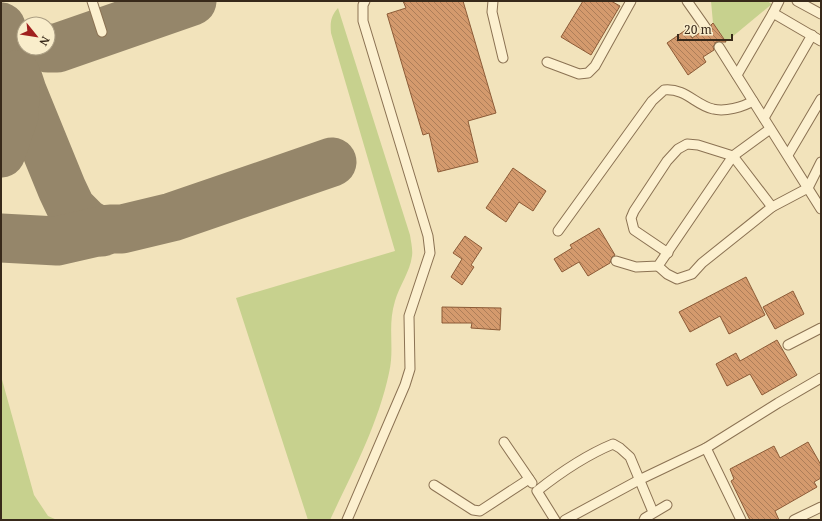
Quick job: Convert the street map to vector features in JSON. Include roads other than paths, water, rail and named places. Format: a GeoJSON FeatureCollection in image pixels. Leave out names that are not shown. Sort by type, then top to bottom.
{"type":"FeatureCollection","features":[{"type":"Feature","properties":{"kind":"lane"},"geometry":{"type":"LineString","coordinates":[[92,1],[102,32]]}},
{"type":"Feature","properties":{"kind":"lane"},"geometry":{"type":"LineString","coordinates":[[347,520],[410,369],[408,316],[430,253],[428,236],[363,21],[363,5],[365,1]]}},
{"type":"Feature","properties":{"kind":"lane"},"geometry":{"type":"LineString","coordinates":[[493,1],[492,12],[503,58]]}},
{"type":"Feature","properties":{"kind":"lane"},"geometry":{"type":"LineString","coordinates":[[547,62],[579,74],[588,73],[595,66],[632,1]]}},
{"type":"Feature","properties":{"kind":"lane"},"geometry":{"type":"LineString","coordinates":[[687,1],[706,28]]}},
{"type":"Feature","properties":{"kind":"lane"},"geometry":{"type":"LineString","coordinates":[[737,75],[779,1]]}},
{"type":"Feature","properties":{"kind":"lane"},"geometry":{"type":"LineString","coordinates":[[798,1],[821,14]]}},
{"type":"Feature","properties":{"kind":"lane"},"geometry":{"type":"LineString","coordinates":[[773,13],[821,41]]}},
{"type":"Feature","properties":{"kind":"lane"},"geometry":{"type":"LineString","coordinates":[[764,118],[812,36]]}},
{"type":"Feature","properties":{"kind":"lane"},"geometry":{"type":"LineString","coordinates":[[719,47],[821,209]]}},
{"type":"Feature","properties":{"kind":"lane"},"geometry":{"type":"LineString","coordinates":[[558,231],[652,101],[664,90],[680,91],[712,109],[722,110],[753,101]]}},
{"type":"Feature","properties":{"kind":"lane"},"geometry":{"type":"LineString","coordinates":[[788,155],[821,99]]}},
{"type":"Feature","properties":{"kind":"lane"},"geometry":{"type":"LineString","coordinates":[[658,266],[733,156],[770,129]]}},
{"type":"Feature","properties":{"kind":"lane"},"geometry":{"type":"LineString","coordinates":[[668,253],[634,230],[631,218],[634,211],[667,161],[678,149],[687,144],[698,145],[733,156],[772,207]]}},
{"type":"Feature","properties":{"kind":"lane"},"geometry":{"type":"LineString","coordinates":[[616,261],[636,267],[658,266],[667,274],[677,279],[692,274],[718,250],[772,207],[808,188],[821,162]]}},
{"type":"Feature","properties":{"kind":"lane"},"geometry":{"type":"LineString","coordinates":[[788,345],[821,328]]}},
{"type":"Feature","properties":{"kind":"lane"},"geometry":{"type":"LineString","coordinates":[[565,520],[639,480],[706,448],[821,378]]}},
{"type":"Feature","properties":{"kind":"lane"},"geometry":{"type":"LineString","coordinates":[[504,442],[555,520]]}},
{"type":"Feature","properties":{"kind":"lane"},"geometry":{"type":"LineString","coordinates":[[537,491],[569,466],[613,444],[630,457],[653,512]]}},
{"type":"Feature","properties":{"kind":"lane"},"geometry":{"type":"LineString","coordinates":[[706,448],[741,520]]}},
{"type":"Feature","properties":{"kind":"lane"},"geometry":{"type":"LineString","coordinates":[[434,485],[473,510],[480,511],[529,479]]}},
{"type":"Feature","properties":{"kind":"lane"},"geometry":{"type":"LineString","coordinates":[[644,520],[653,512],[666,505]]}},
{"type":"Feature","properties":{"kind":"lane"},"geometry":{"type":"LineString","coordinates":[[794,520],[821,507]]}}]}
